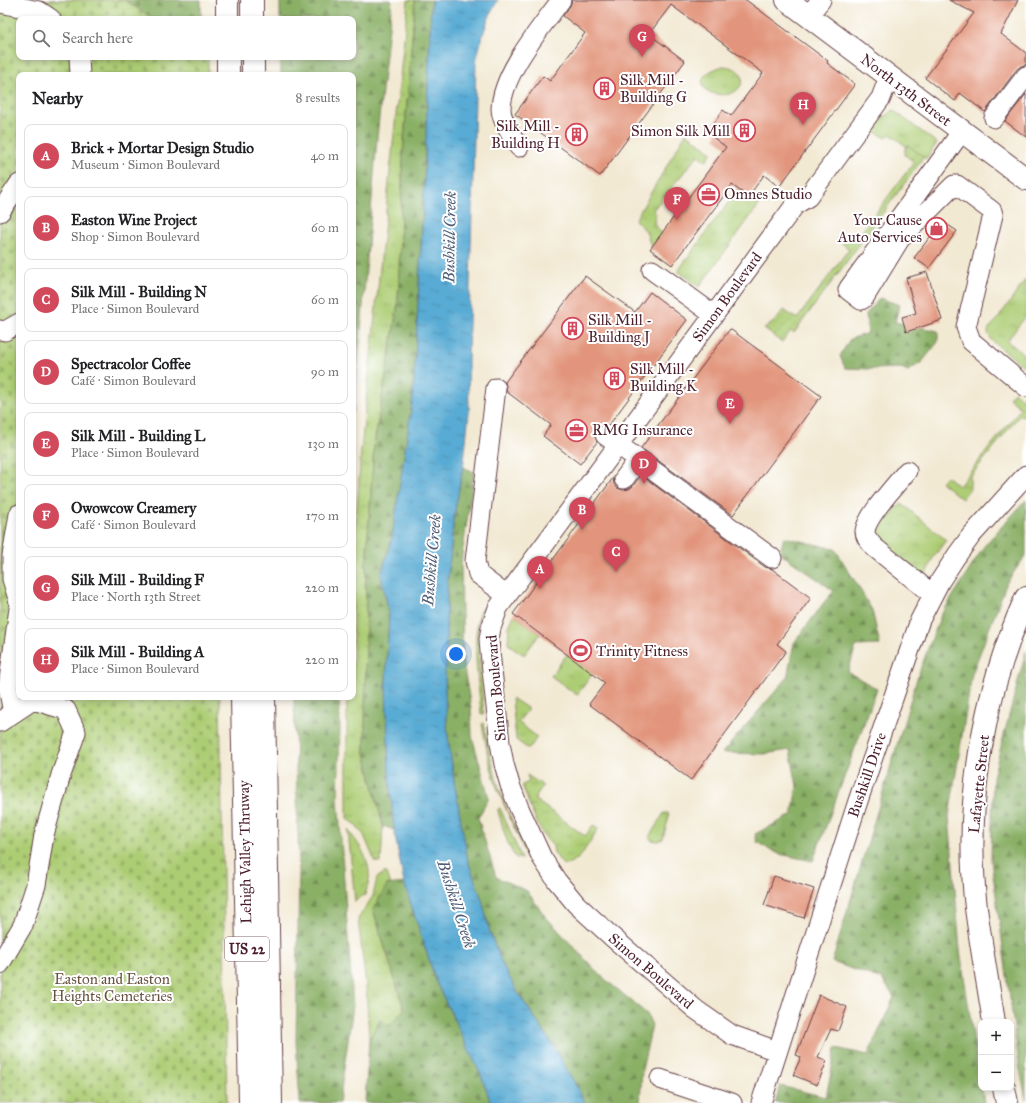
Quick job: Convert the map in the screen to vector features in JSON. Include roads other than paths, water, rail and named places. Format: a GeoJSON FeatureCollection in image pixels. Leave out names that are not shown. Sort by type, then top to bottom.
{"type":"FeatureCollection","features":[{"type":"Feature","properties":{"kind":"main road"},"geometry":{"type":"LineString","coordinates":[[227,0],[227,16]]}},
{"type":"Feature","properties":{"kind":"main road"},"geometry":{"type":"LineString","coordinates":[[252,0],[252,16]]}},
{"type":"Feature","properties":{"kind":"main road","name":"North 13th Street"},"geometry":{"type":"LineString","coordinates":[[787,0],[814,8],[890,77],[1026,179]]}},
{"type":"Feature","properties":{"kind":"main road"},"geometry":{"type":"LineString","coordinates":[[228,60],[228,72]]}},
{"type":"Feature","properties":{"kind":"main road"},"geometry":{"type":"LineString","coordinates":[[253,60],[253,72]]}},
{"type":"Feature","properties":{"kind":"main road","name":"Lafayette Street"},"geometry":{"type":"LineString","coordinates":[[994,1019],[976,908],[972,836],[974,796],[980,753],[991,698],[1015,622],[1026,598]]}},
{"type":"Feature","properties":{"kind":"main road","name":"Lehigh Valley Thruway"},"geometry":{"type":"LineString","coordinates":[[242,700],[250,1103]]}},
{"type":"Feature","properties":{"kind":"main road","name":"Lehigh Valley Thruway"},"geometry":{"type":"LineString","coordinates":[[264,700],[271,1103]]}},
{"type":"Feature","properties":{"kind":"main road"},"geometry":{"type":"LineString","coordinates":[[1005,1091],[1007,1103]]}},
{"type":"Feature","properties":{"kind":"street"},"geometry":{"type":"LineString","coordinates":[[519,147],[511,136],[501,110],[504,92],[519,58],[561,0]]}},
{"type":"Feature","properties":{"kind":"street"},"geometry":{"type":"LineString","coordinates":[[0,3],[38,11],[46,16]]}},
{"type":"Feature","properties":{"kind":"street"},"geometry":{"type":"LineString","coordinates":[[79,60],[80,72]]}},
{"type":"Feature","properties":{"kind":"street"},"geometry":{"type":"LineString","coordinates":[[994,118],[1026,76]]}},
{"type":"Feature","properties":{"kind":"street","name":"Simon Boulevard"},"geometry":{"type":"LineString","coordinates":[[777,1051],[732,1035],[695,1009],[576,904],[557,881],[542,858],[519,808],[504,764],[500,743],[489,639],[494,617],[498,608],[611,440],[714,315],[795,205],[808,197],[882,98],[890,77]]}},
{"type":"Feature","properties":{"kind":"street"},"geometry":{"type":"LineString","coordinates":[[962,131],[848,290],[858,299],[861,300],[864,298],[900,239],[954,185],[957,185],[992,211],[993,215],[966,327],[971,341],[1026,387]]}},
{"type":"Feature","properties":{"kind":"street"},"geometry":{"type":"LineString","coordinates":[[0,212],[16,188]]}},
{"type":"Feature","properties":{"kind":"street"},"geometry":{"type":"LineString","coordinates":[[652,270],[714,315]]}},
{"type":"Feature","properties":{"kind":"street"},"geometry":{"type":"LineString","coordinates":[[496,388],[475,561],[478,574],[507,596]]}},
{"type":"Feature","properties":{"kind":"street"},"geometry":{"type":"LineString","coordinates":[[611,440],[772,558]]}},
{"type":"Feature","properties":{"kind":"street"},"geometry":{"type":"LineString","coordinates":[[624,478],[638,460]]}},
{"type":"Feature","properties":{"kind":"street"},"geometry":{"type":"LineString","coordinates":[[907,471],[872,514],[867,523],[865,532],[867,539],[874,547],[932,594]]}},
{"type":"Feature","properties":{"kind":"street","name":"Bushkill Drive"},"geometry":{"type":"LineString","coordinates":[[761,1103],[856,808],[920,620],[932,594],[971,536],[1026,475]]}},
{"type":"Feature","properties":{"kind":"street"},"geometry":{"type":"LineString","coordinates":[[16,532],[12,556],[12,579],[16,592]]}},
{"type":"Feature","properties":{"kind":"street"},"geometry":{"type":"LineString","coordinates":[[6,717],[8,686],[16,629]]}},
{"type":"Feature","properties":{"kind":"street"},"geometry":{"type":"LineString","coordinates":[[0,964],[23,925],[36,885],[44,835],[61,774],[76,732],[66,710],[33,700],[6,717]]}},
{"type":"Feature","properties":{"kind":"street"},"geometry":{"type":"LineString","coordinates":[[660,1079],[732,1103]]}},
{"type":"Feature","properties":{"kind":"water","name":"Bushkill Creek"},"geometry":{"type":"Polygon","coordinates":[[[432,0],[498,0],[487,22],[476,62],[468,361],[469,412],[464,461],[454,516],[447,589],[445,692],[448,737],[454,781],[468,861],[482,900],[490,933],[503,966],[518,993],[553,1045],[585,1103],[491,1103],[481,1075],[437,984],[404,883],[394,830],[389,773],[386,683],[389,613],[381,575],[392,538],[413,397],[432,0]]]}},
{"type":"Feature","properties":{"kind":"place","name":"Silk Mill - Building F"},"geometry":{"type":"Point","coordinates":[642,57]}},
{"type":"Feature","properties":{"kind":"place","name":"Silk Mill - Building G"},"geometry":{"type":"Point","coordinates":[604,89]}},
{"type":"Feature","properties":{"kind":"place","name":"Silk Mill - Building A"},"geometry":{"type":"Point","coordinates":[803,125]}},
{"type":"Feature","properties":{"kind":"place","name":"Simon Silk Mill"},"geometry":{"type":"Point","coordinates":[745,131]}},
{"type":"Feature","properties":{"kind":"place","name":"Silk Mill - Building H"},"geometry":{"type":"Point","coordinates":[576,135]}},
{"type":"Feature","properties":{"kind":"place","name":"Omnes Studio"},"geometry":{"type":"Point","coordinates":[708,194]}},
{"type":"Feature","properties":{"kind":"place","name":"Owowcow Creamery"},"geometry":{"type":"Point","coordinates":[677,220]}},
{"type":"Feature","properties":{"kind":"place","name":"Your Cause Auto Services"},"geometry":{"type":"Point","coordinates":[937,229]}},
{"type":"Feature","properties":{"kind":"place","name":"Silk Mill - Building J"},"geometry":{"type":"Point","coordinates":[573,329]}},
{"type":"Feature","properties":{"kind":"place","name":"Silk Mill - Building K"},"geometry":{"type":"Point","coordinates":[615,378]}},
{"type":"Feature","properties":{"kind":"place","name":"Silk Mill - Building L"},"geometry":{"type":"Point","coordinates":[730,424]}},
{"type":"Feature","properties":{"kind":"place","name":"RMG Insurance"},"geometry":{"type":"Point","coordinates":[577,430]}},
{"type":"Feature","properties":{"kind":"place","name":"Spectracolor Coffee"},"geometry":{"type":"Point","coordinates":[644,484]}},
{"type":"Feature","properties":{"kind":"place","name":"Easton Wine Project"},"geometry":{"type":"Point","coordinates":[582,530]}},
{"type":"Feature","properties":{"kind":"place","name":"Silk Mill - Building N"},"geometry":{"type":"Point","coordinates":[616,572]}},
{"type":"Feature","properties":{"kind":"place","name":"Brick + Mortar Design Studio"},"geometry":{"type":"Point","coordinates":[540,589]}},
{"type":"Feature","properties":{"kind":"place","name":"Trinity Fitness"},"geometry":{"type":"Point","coordinates":[580,651]}},
{"type":"Feature","properties":{"kind":"park label","name":"Easton and Easton Heights Cemeteries"},"geometry":{"type":"Point","coordinates":[112,988]}}]}
